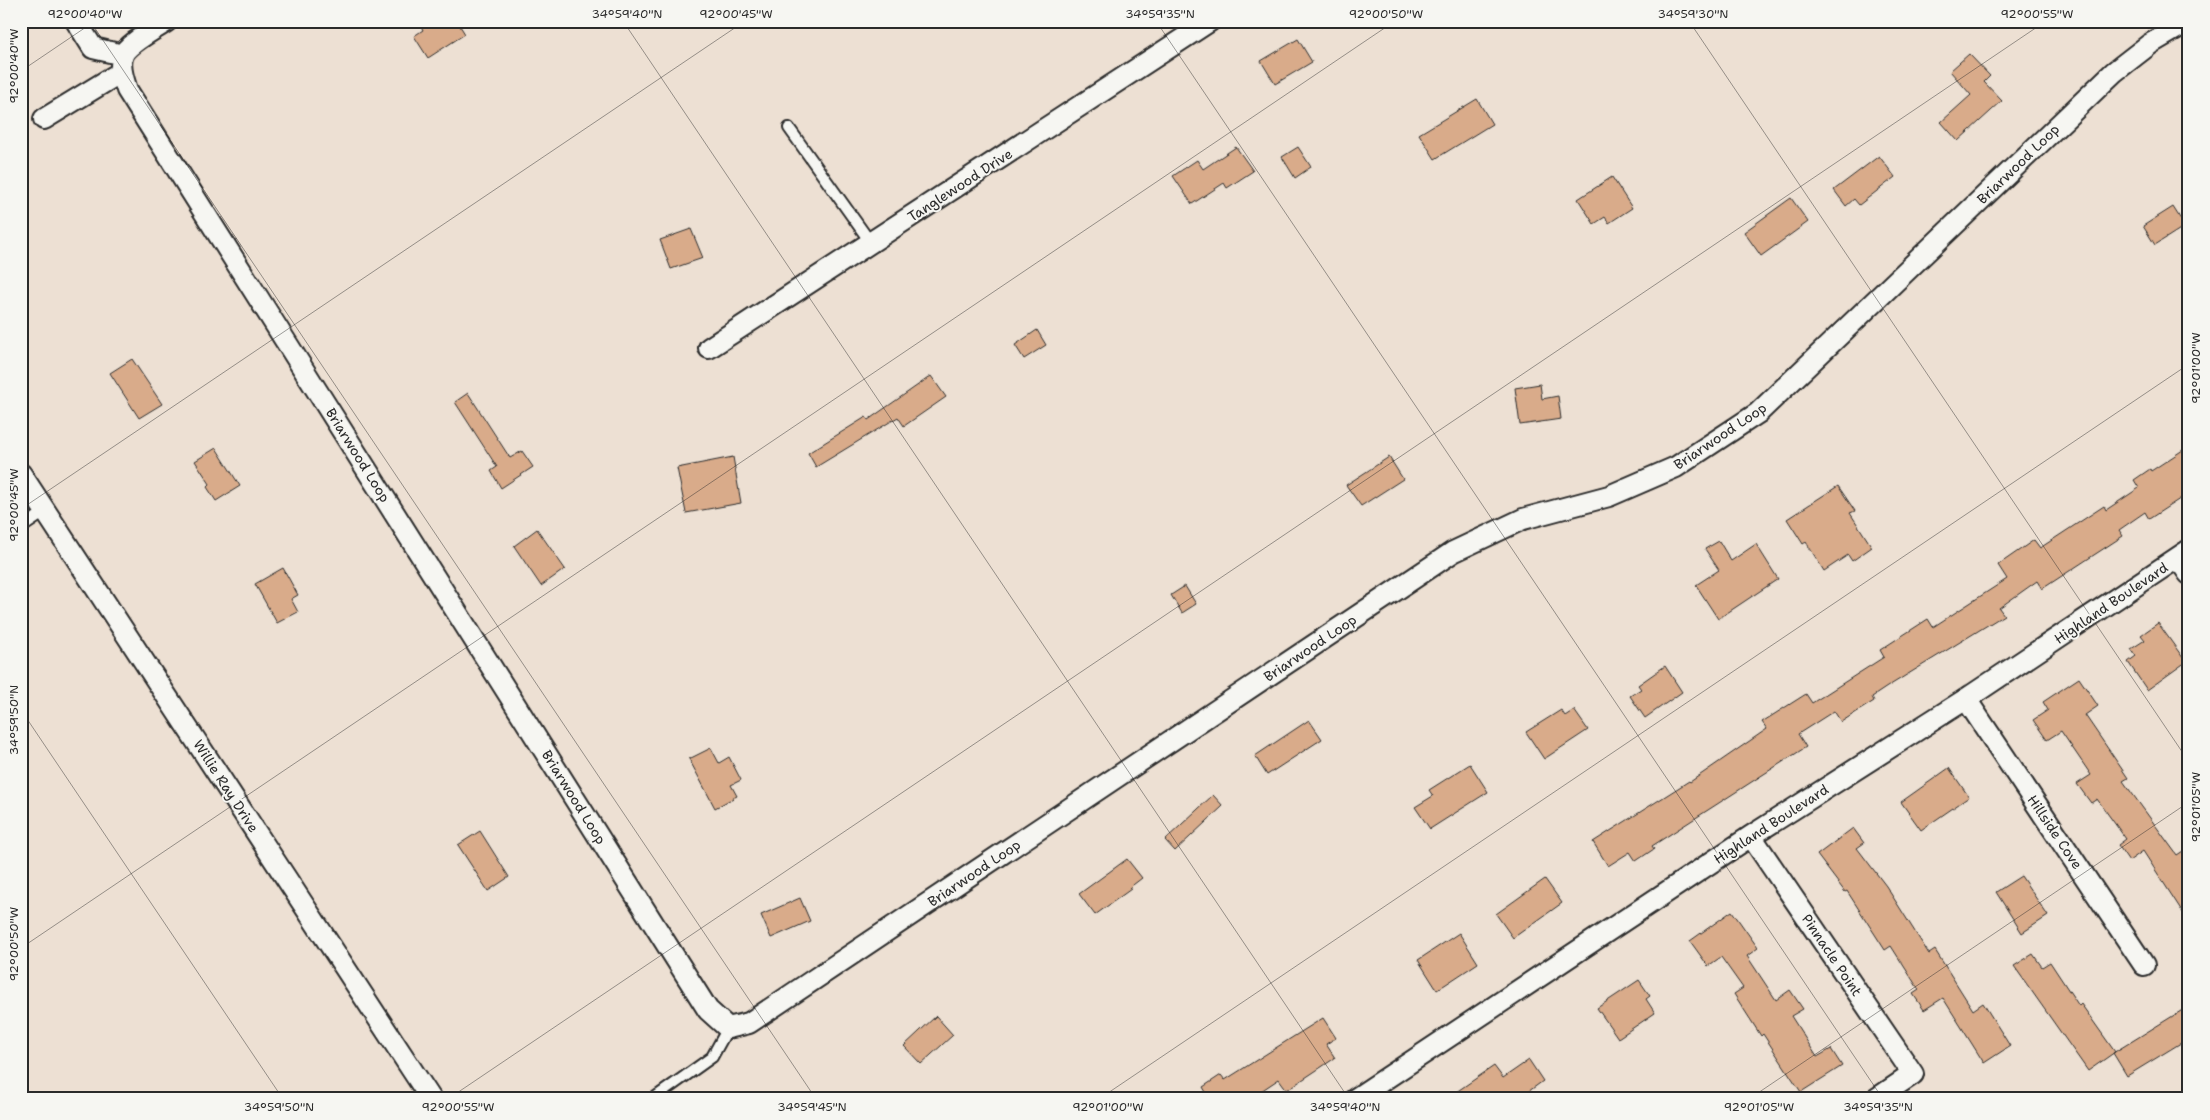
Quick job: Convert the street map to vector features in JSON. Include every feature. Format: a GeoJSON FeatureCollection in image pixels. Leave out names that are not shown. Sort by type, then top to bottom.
{"type":"FeatureCollection","features":[{"type":"Feature","properties":{"kind":"street"},"geometry":{"type":"LineString","coordinates":[[76,21],[93,48],[122,64]]}},
{"type":"Feature","properties":{"kind":"street"},"geometry":{"type":"LineString","coordinates":[[44,119],[122,64],[135,43],[167,21]]}},
{"type":"Feature","properties":{"kind":"street","name":"Tanglewood Drive"},"geometry":{"type":"LineString","coordinates":[[709,348],[1210,21]]}},
{"type":"Feature","properties":{"kind":"street","name":"Briarwood Loop"},"geometry":{"type":"LineString","coordinates":[[122,64],[127,90],[708,1010],[728,1028],[750,1023],[1453,552],[1523,519],[1608,496],[1676,467],[1758,413],[2114,72],[2150,44],[2189,21]]}},
{"type":"Feature","properties":{"kind":"street","name":"Willie Ray Drive"},"geometry":{"type":"LineString","coordinates":[[21,474],[431,1099]]}},
{"type":"Feature","properties":{"kind":"street","name":"Highland Boulevard"},"geometry":{"type":"LineString","coordinates":[[1355,1099],[1752,836],[2185,561]]}},
{"type":"Feature","properties":{"kind":"street","name":"Hillside Cove"},"geometry":{"type":"LineString","coordinates":[[1966,699],[2144,965]]}},
{"type":"Feature","properties":{"kind":"street","name":"Pinnacle Point"},"geometry":{"type":"LineString","coordinates":[[1752,836],[1913,1074],[1876,1099]]}},
{"type":"Feature","properties":{"kind":"lane"},"geometry":{"type":"LineString","coordinates":[[789,128],[871,243]]}},
{"type":"Feature","properties":{"kind":"lane"},"geometry":{"type":"LineString","coordinates":[[21,528],[46,511]]}},
{"type":"Feature","properties":{"kind":"lane"},"geometry":{"type":"LineString","coordinates":[[653,1099],[712,1057],[728,1028]]}},
{"type":"Feature","properties":{"kind":"building"},"geometry":{"type":"Polygon","coordinates":[[[418,21],[457,21],[465,34],[428,58],[414,36],[423,30],[418,21]]]}},
{"type":"Feature","properties":{"kind":"building"},"geometry":{"type":"Polygon","coordinates":[[[1298,39],[1312,62],[1275,84],[1261,61],[1298,39]]]}},
{"type":"Feature","properties":{"kind":"building"},"geometry":{"type":"Polygon","coordinates":[[[1969,54],[1990,76],[1984,82],[2002,101],[1958,141],[1941,122],[1971,95],[1950,71],[1969,54]]]}},
{"type":"Feature","properties":{"kind":"building"},"geometry":{"type":"Polygon","coordinates":[[[1477,99],[1492,124],[1435,159],[1419,134],[1477,99]]]}},
{"type":"Feature","properties":{"kind":"building"},"geometry":{"type":"Polygon","coordinates":[[[1236,147],[1253,171],[1227,188],[1224,183],[1192,204],[1173,176],[1197,160],[1203,169],[1236,147]]]}},
{"type":"Feature","properties":{"kind":"building"},"geometry":{"type":"Polygon","coordinates":[[[1298,147],[1311,167],[1295,178],[1282,157],[1298,147]]]}},
{"type":"Feature","properties":{"kind":"building"},"geometry":{"type":"Polygon","coordinates":[[[1879,156],[1895,177],[1859,205],[1854,199],[1846,206],[1834,190],[1879,156]]]}},
{"type":"Feature","properties":{"kind":"building"},"geometry":{"type":"Polygon","coordinates":[[[1612,177],[1632,208],[1609,223],[1605,217],[1594,224],[1578,199],[1612,177]]]}},
{"type":"Feature","properties":{"kind":"building"},"geometry":{"type":"Polygon","coordinates":[[[1791,198],[1808,222],[1761,256],[1744,232],[1791,198]]]}},
{"type":"Feature","properties":{"kind":"building"},"geometry":{"type":"Polygon","coordinates":[[[2173,207],[2185,226],[2155,245],[2143,226],[2173,207]]]}},
{"type":"Feature","properties":{"kind":"building"},"geometry":{"type":"Polygon","coordinates":[[[691,229],[703,258],[671,269],[660,240],[691,229]]]}},
{"type":"Feature","properties":{"kind":"building"},"geometry":{"type":"Polygon","coordinates":[[[1037,330],[1046,345],[1024,359],[1015,345],[1037,330]]]}},
{"type":"Feature","properties":{"kind":"building"},"geometry":{"type":"Polygon","coordinates":[[[132,359],[162,404],[139,418],[110,373],[132,359]]]}},
{"type":"Feature","properties":{"kind":"building"},"geometry":{"type":"Polygon","coordinates":[[[931,376],[946,397],[904,426],[898,417],[816,467],[808,453],[866,417],[868,420],[931,376]]]}},
{"type":"Feature","properties":{"kind":"building"},"geometry":{"type":"Polygon","coordinates":[[[1540,384],[1542,399],[1558,396],[1561,419],[1520,425],[1515,388],[1540,384]]]}},
{"type":"Feature","properties":{"kind":"building"},"geometry":{"type":"Polygon","coordinates":[[[468,393],[510,458],[522,451],[533,467],[501,488],[491,471],[497,467],[455,402],[468,393]]]}},
{"type":"Feature","properties":{"kind":"building"},"geometry":{"type":"Polygon","coordinates":[[[2189,446],[2189,493],[2149,519],[2145,512],[2119,530],[2123,536],[2042,589],[2037,581],[1999,608],[2004,615],[1887,687],[1872,697],[1874,701],[1841,722],[1834,711],[1798,734],[1806,747],[1652,846],[1654,849],[1636,861],[1630,852],[1608,866],[1593,842],[1690,782],[1767,729],[1762,722],[1806,694],[1812,703],[1884,657],[1880,650],[1928,619],[1933,627],[2007,579],[1998,565],[2034,540],[2040,548],[2104,506],[2106,510],[2139,488],[2134,480],[2189,446]]]}},
{"type":"Feature","properties":{"kind":"building"},"geometry":{"type":"Polygon","coordinates":[[[216,448],[240,486],[216,501],[207,487],[210,484],[195,461],[216,448]]]}},
{"type":"Feature","properties":{"kind":"building"},"geometry":{"type":"Polygon","coordinates":[[[733,457],[741,503],[686,513],[677,468],[733,457]]]}},
{"type":"Feature","properties":{"kind":"building"},"geometry":{"type":"Polygon","coordinates":[[[1389,457],[1403,479],[1361,506],[1346,485],[1389,457]]]}},
{"type":"Feature","properties":{"kind":"building"},"geometry":{"type":"Polygon","coordinates":[[[1838,486],[1855,511],[1850,513],[1872,547],[1852,561],[1848,555],[1824,571],[1806,542],[1803,544],[1787,519],[1838,486]]]}},
{"type":"Feature","properties":{"kind":"building"},"geometry":{"type":"Polygon","coordinates":[[[537,529],[565,569],[541,586],[514,546],[537,529]]]}},
{"type":"Feature","properties":{"kind":"building"},"geometry":{"type":"Polygon","coordinates":[[[1719,541],[1731,561],[1756,544],[1778,579],[1718,619],[1696,585],[1719,570],[1705,549],[1719,541]]]}},
{"type":"Feature","properties":{"kind":"building"},"geometry":{"type":"Polygon","coordinates":[[[283,568],[298,595],[291,599],[298,612],[277,623],[255,584],[283,568]]]}},
{"type":"Feature","properties":{"kind":"building"},"geometry":{"type":"Polygon","coordinates":[[[1185,586],[1196,604],[1182,613],[1171,595],[1185,586]]]}},
{"type":"Feature","properties":{"kind":"building"},"geometry":{"type":"Polygon","coordinates":[[[2158,623],[2186,662],[2147,690],[2128,662],[2136,656],[2131,649],[2145,640],[2141,635],[2158,623]]]}},
{"type":"Feature","properties":{"kind":"building"},"geometry":{"type":"Polygon","coordinates":[[[1665,666],[1682,692],[1645,718],[1630,696],[1641,689],[1638,685],[1665,666]]]}},
{"type":"Feature","properties":{"kind":"building"},"geometry":{"type":"Polygon","coordinates":[[[2079,678],[2098,706],[2085,715],[2128,778],[2123,781],[2177,855],[2189,847],[2189,922],[2143,851],[2129,861],[2118,845],[2126,839],[2097,799],[2091,803],[2077,784],[2091,775],[2061,731],[2047,740],[2033,720],[2048,710],[2043,702],[2079,678]]]}},
{"type":"Feature","properties":{"kind":"building"},"geometry":{"type":"Polygon","coordinates":[[[1561,710],[1565,716],[1574,710],[1588,730],[1544,759],[1526,732],[1561,710]]]}},
{"type":"Feature","properties":{"kind":"building"},"geometry":{"type":"Polygon","coordinates":[[[1309,720],[1322,739],[1267,775],[1255,756],[1309,720]]]}},
{"type":"Feature","properties":{"kind":"building"},"geometry":{"type":"Polygon","coordinates":[[[711,748],[719,763],[729,757],[741,780],[731,785],[737,796],[715,808],[689,759],[711,748]]]}},
{"type":"Feature","properties":{"kind":"building"},"geometry":{"type":"Polygon","coordinates":[[[1470,764],[1488,792],[1430,829],[1415,807],[1433,796],[1429,790],[1470,764]]]}},
{"type":"Feature","properties":{"kind":"building"},"geometry":{"type":"Polygon","coordinates":[[[1949,768],[1969,797],[1921,830],[1901,802],[1949,768]]]}},
{"type":"Feature","properties":{"kind":"building"},"geometry":{"type":"Polygon","coordinates":[[[1213,795],[1223,806],[1175,851],[1165,840],[1213,795]]]}},
{"type":"Feature","properties":{"kind":"building"},"geometry":{"type":"Polygon","coordinates":[[[1853,828],[1864,843],[1857,848],[1886,886],[1929,954],[1935,950],[1973,1010],[1983,1003],[2010,1046],[1984,1063],[1943,998],[1924,1010],[1913,994],[1919,990],[1891,946],[1885,950],[1847,891],[1845,892],[1817,855],[1853,828]]]}},
{"type":"Feature","properties":{"kind":"building"},"geometry":{"type":"Polygon","coordinates":[[[480,831],[509,877],[488,891],[458,845],[480,831]]]}},
{"type":"Feature","properties":{"kind":"building"},"geometry":{"type":"Polygon","coordinates":[[[1127,859],[1142,878],[1129,888],[1131,889],[1095,915],[1079,894],[1127,859]]]}},
{"type":"Feature","properties":{"kind":"building"},"geometry":{"type":"Polygon","coordinates":[[[2021,876],[2048,916],[2022,933],[1996,892],[2021,876]]]}},
{"type":"Feature","properties":{"kind":"building"},"geometry":{"type":"Polygon","coordinates":[[[1545,879],[1562,903],[1513,938],[1496,914],[1545,879]]]}},
{"type":"Feature","properties":{"kind":"building"},"geometry":{"type":"Polygon","coordinates":[[[800,898],[810,921],[771,938],[761,915],[800,898]]]}},
{"type":"Feature","properties":{"kind":"building"},"geometry":{"type":"Polygon","coordinates":[[[1732,911],[1758,948],[1747,956],[1776,1000],[1790,990],[1803,1009],[1791,1016],[1817,1057],[1831,1049],[1842,1066],[1801,1092],[1734,994],[1743,988],[1721,957],[1708,966],[1690,941],[1732,911]]]}},
{"type":"Feature","properties":{"kind":"building"},"geometry":{"type":"Polygon","coordinates":[[[1459,933],[1478,963],[1437,990],[1418,960],[1459,933]]]}},
{"type":"Feature","properties":{"kind":"building"},"geometry":{"type":"Polygon","coordinates":[[[2033,954],[2042,967],[2050,962],[2079,1006],[2081,1004],[2115,1052],[2088,1071],[2014,966],[2033,954]]]}},
{"type":"Feature","properties":{"kind":"building"},"geometry":{"type":"Polygon","coordinates":[[[1639,980],[1650,996],[1646,999],[1655,1013],[1618,1038],[1597,1008],[1639,980]]]}},
{"type":"Feature","properties":{"kind":"building"},"geometry":{"type":"Polygon","coordinates":[[[2189,1006],[2189,1038],[2127,1076],[2113,1053],[2189,1006]]]}},
{"type":"Feature","properties":{"kind":"building"},"geometry":{"type":"Polygon","coordinates":[[[936,1016],[953,1035],[921,1064],[904,1046],[936,1016]]]}},
{"type":"Feature","properties":{"kind":"building"},"geometry":{"type":"Polygon","coordinates":[[[1323,1018],[1336,1038],[1326,1044],[1335,1058],[1287,1090],[1279,1079],[1249,1099],[1210,1099],[1203,1087],[1221,1075],[1225,1080],[1323,1018]]]}},
{"type":"Feature","properties":{"kind":"building"},"geometry":{"type":"Polygon","coordinates":[[[1529,1060],[1543,1081],[1518,1099],[1446,1099],[1494,1066],[1503,1078],[1529,1060]]]}}]}
